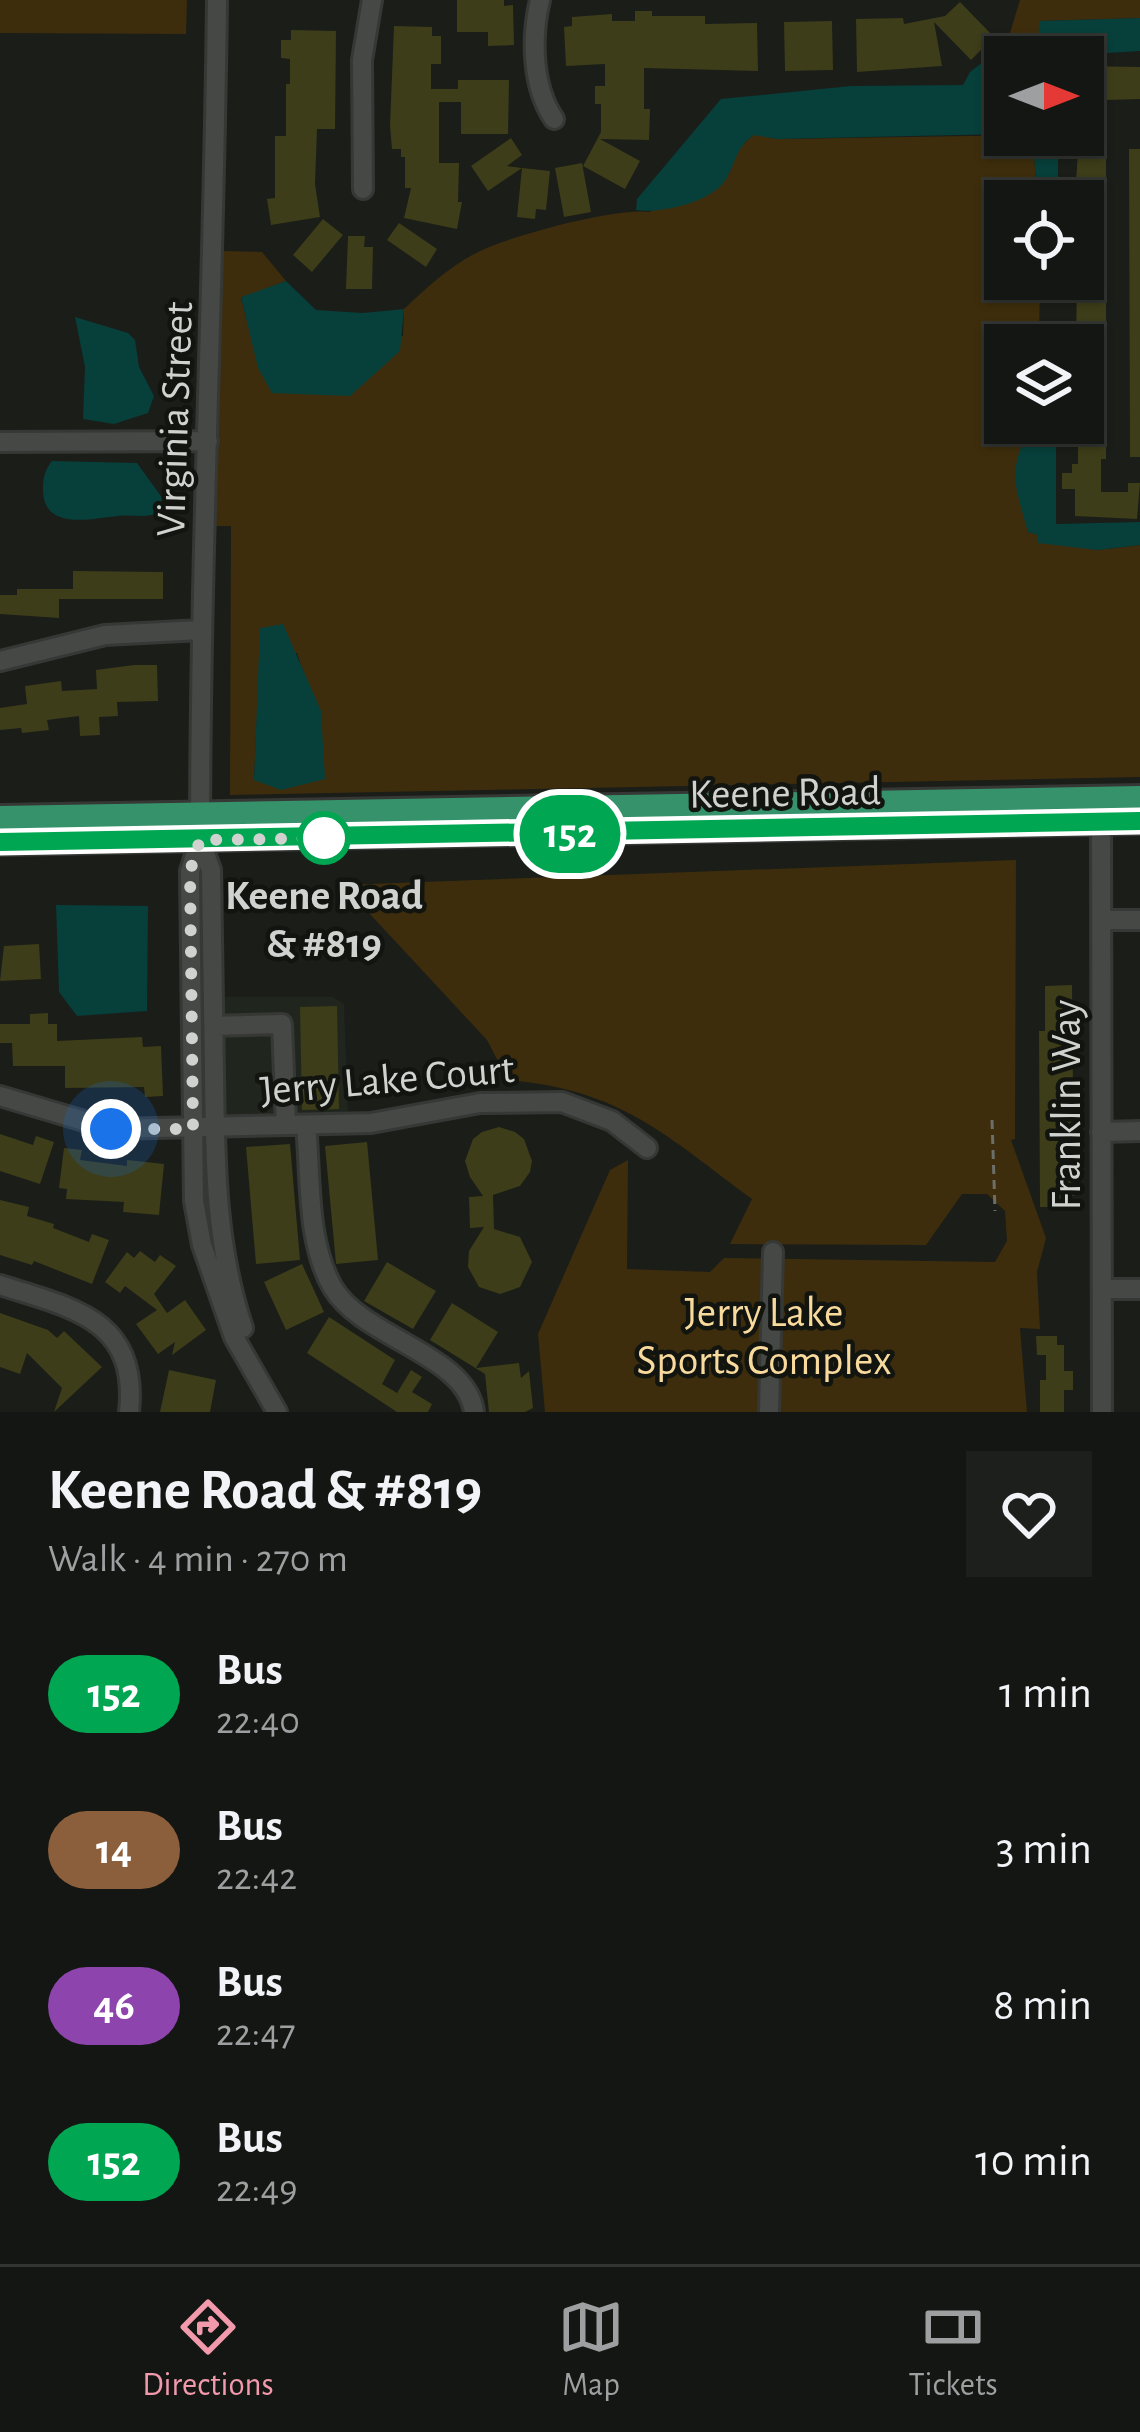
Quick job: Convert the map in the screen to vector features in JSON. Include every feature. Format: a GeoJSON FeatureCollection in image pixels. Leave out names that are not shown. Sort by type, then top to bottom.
{"type":"FeatureCollection","features":[{"type":"Feature","properties":{"kind":"main road","name":"Keene Road"},"geometry":{"type":"LineString","coordinates":[[0,842],[200,828],[1101,810],[1140,798]]}},
{"type":"Feature","properties":{"kind":"main road","name":"Keene Road"},"geometry":{"type":"LineString","coordinates":[[1101,810],[1140,821]]}},
{"type":"Feature","properties":{"kind":"main road","name":"Keene Road"},"geometry":{"type":"LineString","coordinates":[[0,818],[200,828]]}},
{"type":"Feature","properties":{"kind":"street","name":"Virginia Street"},"geometry":{"type":"LineString","coordinates":[[200,828],[217,0]]}},
{"type":"Feature","properties":{"kind":"street"},"geometry":{"type":"LineString","coordinates":[[363,189],[362,60],[372,0]]}},
{"type":"Feature","properties":{"kind":"street"},"geometry":{"type":"LineString","coordinates":[[540,0],[536,70],[540,98],[554,119]]}},
{"type":"Feature","properties":{"kind":"street"},"geometry":{"type":"LineString","coordinates":[[0,442],[208,441]]}},
{"type":"Feature","properties":{"kind":"street"},"geometry":{"type":"LineString","coordinates":[[0,661],[105,635],[202,630]]}},
{"type":"Feature","properties":{"kind":"street","name":"Franklin Way"},"geometry":{"type":"LineString","coordinates":[[1101,810],[1102,1412]]}},
{"type":"Feature","properties":{"kind":"street"},"geometry":{"type":"LineString","coordinates":[[200,828],[211,869],[215,1127],[226,1271],[259,1378]]}},
{"type":"Feature","properties":{"kind":"street"},"geometry":{"type":"LineString","coordinates":[[200,828],[190,871],[194,1201],[202,1245],[234,1337],[278,1412]]}},
{"type":"Feature","properties":{"kind":"street"},"geometry":{"type":"LineString","coordinates":[[1102,920],[1140,920]]}},
{"type":"Feature","properties":{"kind":"street"},"geometry":{"type":"LineString","coordinates":[[214,1025],[282,1024],[317,1241],[330,1282],[360,1318],[455,1377],[468,1391],[474,1412]]}},
{"type":"Feature","properties":{"kind":"street","name":"Jerry Lake Court"},"geometry":{"type":"LineString","coordinates":[[0,1096],[111,1129],[371,1124],[498,1101],[562,1102],[612,1121],[646,1148]]}},
{"type":"Feature","properties":{"kind":"street"},"geometry":{"type":"LineString","coordinates":[[1101,1132],[1140,1131]]}},
{"type":"Feature","properties":{"kind":"street"},"geometry":{"type":"LineString","coordinates":[[769,1412],[773,1252]]}},
{"type":"Feature","properties":{"kind":"street"},"geometry":{"type":"LineString","coordinates":[[0,1285],[80,1310],[106,1329],[125,1355],[132,1384],[129,1412]]}},
{"type":"Feature","properties":{"kind":"street"},"geometry":{"type":"LineString","coordinates":[[1102,1289],[1140,1289]]}},
{"type":"Feature","properties":{"kind":"path"},"geometry":{"type":"LineString","coordinates":[[992,1120],[995,1211]]}},
{"type":"Feature","properties":{"kind":"shaded area"},"geometry":{"type":"Polygon","coordinates":[[[221,997],[333,997],[344,1004],[348,1117],[223,1120],[221,997]]]}},
{"type":"Feature","properties":{"kind":"green space"},"geometry":{"type":"Polygon","coordinates":[[[0,0],[187,0],[186,34],[0,33],[0,0]]]}},
{"type":"Feature","properties":{"kind":"green space"},"geometry":{"type":"Polygon","coordinates":[[[1020,0],[1140,0],[1140,18],[1040,21],[1039,36],[1009,36],[1020,0]]]}},
{"type":"Feature","properties":{"kind":"green space"},"geometry":{"type":"Polygon","coordinates":[[[754,134],[777,139],[984,136],[984,156],[1034,156],[1036,180],[984,180],[984,300],[1040,300],[1039,324],[984,324],[984,444],[1023,444],[1028,532],[1097,550],[1140,545],[1140,777],[230,795],[231,526],[216,526],[214,488],[222,251],[262,252],[286,281],[241,298],[247,321],[403,336],[404,309],[439,278],[493,245],[563,224],[649,212],[728,175],[736,151],[754,134]],[[297,653],[260,659],[254,780],[321,711],[297,653]]]}},
{"type":"Feature","properties":{"kind":"green space","name":"Jerry Lake Sports Complex"},"geometry":{"type":"Polygon","coordinates":[[[1016,860],[1015,1139],[1011,1140],[1046,1238],[1037,1272],[1040,1329],[1020,1328],[1027,1412],[545,1412],[538,1334],[610,1170],[628,1160],[627,1269],[710,1272],[724,1258],[995,1262],[1007,1241],[1005,1211],[987,1194],[962,1194],[926,1245],[730,1244],[752,1199],[667,1136],[612,1105],[548,1085],[508,1080],[487,1040],[343,885],[1016,860]]]}},
{"type":"Feature","properties":{"kind":"water"},"geometry":{"type":"Polygon","coordinates":[[[1140,18],[1140,51],[1104,53],[1104,36],[1039,36],[1039,21],[1140,18]]]}},
{"type":"Feature","properties":{"kind":"water"},"geometry":{"type":"Polygon","coordinates":[[[984,61],[984,134],[777,139],[754,135],[739,151],[724,182],[708,195],[671,208],[636,210],[637,199],[721,99],[851,86],[963,85],[984,61]]]}},
{"type":"Feature","properties":{"kind":"water"},"geometry":{"type":"Polygon","coordinates":[[[1034,156],[1058,156],[1058,180],[1036,180],[1034,156]]]}},
{"type":"Feature","properties":{"kind":"water"},"geometry":{"type":"Polygon","coordinates":[[[286,281],[316,310],[404,309],[400,351],[350,396],[272,393],[258,368],[241,297],[286,281]]]}},
{"type":"Feature","properties":{"kind":"water"},"geometry":{"type":"Polygon","coordinates":[[[75,317],[128,333],[135,340],[139,367],[154,396],[148,413],[114,424],[83,419],[85,367],[75,317]]]}},
{"type":"Feature","properties":{"kind":"water"},"geometry":{"type":"Polygon","coordinates":[[[1023,444],[1056,444],[1056,524],[1140,522],[1140,545],[1097,550],[1038,543],[1038,535],[1028,532],[1019,501],[1015,477],[1023,444]]]}},
{"type":"Feature","properties":{"kind":"water"},"geometry":{"type":"Polygon","coordinates":[[[52,461],[137,463],[163,499],[164,509],[148,516],[59,517],[45,502],[43,488],[52,461]]]}},
{"type":"Feature","properties":{"kind":"water"},"geometry":{"type":"Polygon","coordinates":[[[283,624],[321,711],[325,779],[281,790],[254,780],[260,628],[283,624]]]}},
{"type":"Feature","properties":{"kind":"water"},"geometry":{"type":"Polygon","coordinates":[[[56,905],[148,906],[147,1011],[77,1016],[59,992],[56,905]]]}},
{"type":"Feature","properties":{"kind":"building"},"geometry":{"type":"Polygon","coordinates":[[[457,0],[504,0],[504,6],[513,5],[514,45],[488,46],[488,32],[457,32],[457,0]]]}},
{"type":"Feature","properties":{"kind":"building"},"geometry":{"type":"Polygon","coordinates":[[[960,2],[993,36],[984,36],[984,47],[971,60],[934,22],[942,66],[857,72],[856,19],[903,18],[904,24],[945,16],[960,2]]]}},
{"type":"Feature","properties":{"kind":"building"},"geometry":{"type":"Polygon","coordinates":[[[635,11],[652,11],[652,16],[705,16],[705,24],[757,23],[758,71],[644,68],[649,140],[600,139],[640,161],[625,189],[583,166],[601,132],[601,104],[595,104],[595,86],[605,86],[605,64],[566,66],[564,27],[572,26],[572,17],[612,14],[612,21],[635,21],[635,11]]]}},
{"type":"Feature","properties":{"kind":"building"},"geometry":{"type":"Polygon","coordinates":[[[832,21],[833,70],[785,71],[784,22],[832,21]]]}},
{"type":"Feature","properties":{"kind":"building"},"geometry":{"type":"Polygon","coordinates":[[[394,26],[432,27],[432,36],[441,36],[441,64],[431,64],[431,89],[458,89],[458,80],[509,80],[508,134],[461,134],[461,102],[439,102],[439,163],[459,163],[458,202],[462,202],[457,229],[404,218],[411,188],[405,188],[405,157],[401,149],[392,149],[390,126],[394,26]]]}},
{"type":"Feature","properties":{"kind":"building"},"geometry":{"type":"Polygon","coordinates":[[[291,30],[336,31],[335,129],[317,129],[315,184],[320,217],[271,225],[267,199],[275,198],[275,136],[286,136],[286,84],[290,84],[290,59],[281,58],[281,40],[291,40],[291,30]]]}},
{"type":"Feature","properties":{"kind":"building"},"geometry":{"type":"Polygon","coordinates":[[[1104,66],[1140,67],[1140,99],[1106,100],[1106,459],[1101,459],[1101,492],[1128,492],[1128,483],[1140,483],[1137,519],[1075,516],[1075,489],[1062,489],[1062,473],[1072,473],[1072,464],[1078,464],[1078,444],[1104,444],[1104,324],[1076,324],[1077,300],[1104,300],[1104,180],[1076,180],[1078,156],[1104,156],[1104,66]]]}},
{"type":"Feature","properties":{"kind":"building"},"geometry":{"type":"Polygon","coordinates":[[[511,138],[522,155],[507,166],[522,168],[488,191],[471,166],[511,138]]]}},
{"type":"Feature","properties":{"kind":"building"},"geometry":{"type":"Polygon","coordinates":[[[1129,149],[1140,149],[1140,457],[1130,457],[1129,149]]]}},
{"type":"Feature","properties":{"kind":"building"},"geometry":{"type":"Polygon","coordinates":[[[582,163],[591,212],[564,217],[555,168],[582,163]]]}},
{"type":"Feature","properties":{"kind":"building"},"geometry":{"type":"Polygon","coordinates":[[[522,168],[550,171],[546,210],[536,209],[535,219],[517,217],[522,168]]]}},
{"type":"Feature","properties":{"kind":"building"},"geometry":{"type":"Polygon","coordinates":[[[323,219],[343,235],[312,272],[293,255],[323,219]]]}},
{"type":"Feature","properties":{"kind":"building"},"geometry":{"type":"Polygon","coordinates":[[[399,223],[437,249],[426,267],[387,240],[399,223]]]}},
{"type":"Feature","properties":{"kind":"building"},"geometry":{"type":"Polygon","coordinates":[[[348,236],[365,236],[364,247],[373,247],[372,289],[346,289],[348,236]]]}},
{"type":"Feature","properties":{"kind":"building"},"geometry":{"type":"Polygon","coordinates":[[[73,571],[163,572],[163,599],[59,599],[59,618],[0,614],[0,595],[17,595],[17,589],[73,589],[73,571]]]}},
{"type":"Feature","properties":{"kind":"building"},"geometry":{"type":"Polygon","coordinates":[[[157,665],[158,701],[117,702],[118,716],[99,717],[100,735],[80,736],[79,716],[47,720],[49,730],[0,730],[0,708],[27,704],[25,686],[61,681],[62,691],[97,689],[96,670],[157,665]]]}},
{"type":"Feature","properties":{"kind":"building"},"geometry":{"type":"Polygon","coordinates":[[[39,944],[41,979],[0,981],[4,946],[39,944]]]}},
{"type":"Feature","properties":{"kind":"building"},"geometry":{"type":"Polygon","coordinates":[[[1072,985],[1074,1196],[1063,1196],[1063,1207],[1040,1207],[1039,1031],[1045,1031],[1045,986],[1072,985]]]}},
{"type":"Feature","properties":{"kind":"building"},"geometry":{"type":"Polygon","coordinates":[[[337,1006],[339,1109],[302,1110],[300,1007],[337,1006]]]}},
{"type":"Feature","properties":{"kind":"building"},"geometry":{"type":"Polygon","coordinates":[[[48,1013],[48,1024],[57,1024],[57,1041],[142,1037],[143,1047],[161,1046],[163,1096],[145,1097],[144,1087],[65,1088],[65,1066],[13,1066],[12,1043],[0,1043],[0,1024],[30,1024],[30,1014],[48,1013]]]}},
{"type":"Feature","properties":{"kind":"building"},"geometry":{"type":"Polygon","coordinates":[[[499,1127],[524,1139],[532,1161],[520,1186],[493,1195],[494,1229],[520,1237],[532,1262],[520,1287],[500,1294],[479,1287],[468,1267],[469,1251],[484,1227],[470,1228],[469,1197],[483,1196],[465,1161],[473,1139],[499,1127]]]}},
{"type":"Feature","properties":{"kind":"building"},"geometry":{"type":"Polygon","coordinates":[[[0,1134],[33,1145],[36,1136],[54,1142],[40,1184],[0,1171],[0,1134]]]}},
{"type":"Feature","properties":{"kind":"building"},"geometry":{"type":"Polygon","coordinates":[[[367,1142],[378,1260],[336,1264],[325,1146],[367,1142]]]}},
{"type":"Feature","properties":{"kind":"building"},"geometry":{"type":"Polygon","coordinates":[[[290,1144],[300,1260],[256,1264],[246,1147],[290,1144]]]}},
{"type":"Feature","properties":{"kind":"building"},"geometry":{"type":"Polygon","coordinates":[[[64,1148],[82,1150],[80,1160],[127,1166],[127,1160],[164,1164],[159,1215],[123,1212],[124,1202],[66,1199],[67,1189],[59,1188],[64,1148]]]}},
{"type":"Feature","properties":{"kind":"building"},"geometry":{"type":"Polygon","coordinates":[[[0,1200],[29,1207],[27,1216],[89,1242],[92,1234],[109,1240],[92,1284],[34,1261],[32,1265],[0,1255],[0,1200]]]}},
{"type":"Feature","properties":{"kind":"building"},"geometry":{"type":"Polygon","coordinates":[[[140,1251],[155,1262],[160,1255],[176,1266],[154,1294],[167,1313],[185,1300],[206,1330],[172,1355],[175,1342],[158,1354],[136,1324],[157,1310],[125,1286],[120,1293],[105,1282],[127,1252],[134,1258],[140,1251]]]}},
{"type":"Feature","properties":{"kind":"building"},"geometry":{"type":"Polygon","coordinates":[[[387,1262],[436,1291],[413,1329],[364,1301],[387,1262]]]}},
{"type":"Feature","properties":{"kind":"building"},"geometry":{"type":"Polygon","coordinates":[[[302,1264],[324,1312],[286,1330],[264,1282],[302,1264]]]}},
{"type":"Feature","properties":{"kind":"building"},"geometry":{"type":"Polygon","coordinates":[[[452,1303],[498,1332],[476,1368],[519,1363],[521,1378],[529,1371],[533,1408],[489,1412],[485,1374],[430,1340],[452,1303]]]}},
{"type":"Feature","properties":{"kind":"building"},"geometry":{"type":"Polygon","coordinates":[[[0,1313],[48,1330],[57,1338],[64,1331],[102,1367],[54,1412],[62,1388],[27,1353],[20,1374],[0,1367],[0,1313]]]}},
{"type":"Feature","properties":{"kind":"building"},"geometry":{"type":"Polygon","coordinates":[[[329,1317],[395,1360],[382,1384],[397,1393],[411,1370],[422,1377],[412,1392],[432,1404],[428,1412],[397,1412],[307,1353],[329,1317]]]}},
{"type":"Feature","properties":{"kind":"building"},"geometry":{"type":"Polygon","coordinates":[[[1036,1336],[1057,1336],[1057,1345],[1064,1345],[1064,1371],[1073,1371],[1073,1390],[1064,1390],[1064,1412],[1040,1412],[1046,1355],[1037,1355],[1036,1336]]]}},
{"type":"Feature","properties":{"kind":"building"},"geometry":{"type":"Polygon","coordinates":[[[169,1370],[216,1380],[210,1412],[160,1412],[169,1370]]]}},
{"type":"Feature","properties":{"kind":"bus line","name":"152"},"geometry":{"type":"LineString","coordinates":[[0,842],[1140,821]]}},
{"type":"Feature","properties":{"kind":"place","name":"Keene Road & #819"},"geometry":{"type":"Point","coordinates":[324,838]}},
{"type":"Feature","properties":{"kind":"route"},"geometry":{"type":"LineString","coordinates":[[111,1129],[193,1129],[190,871],[200,840],[342,838],[324,838]]}}]}
